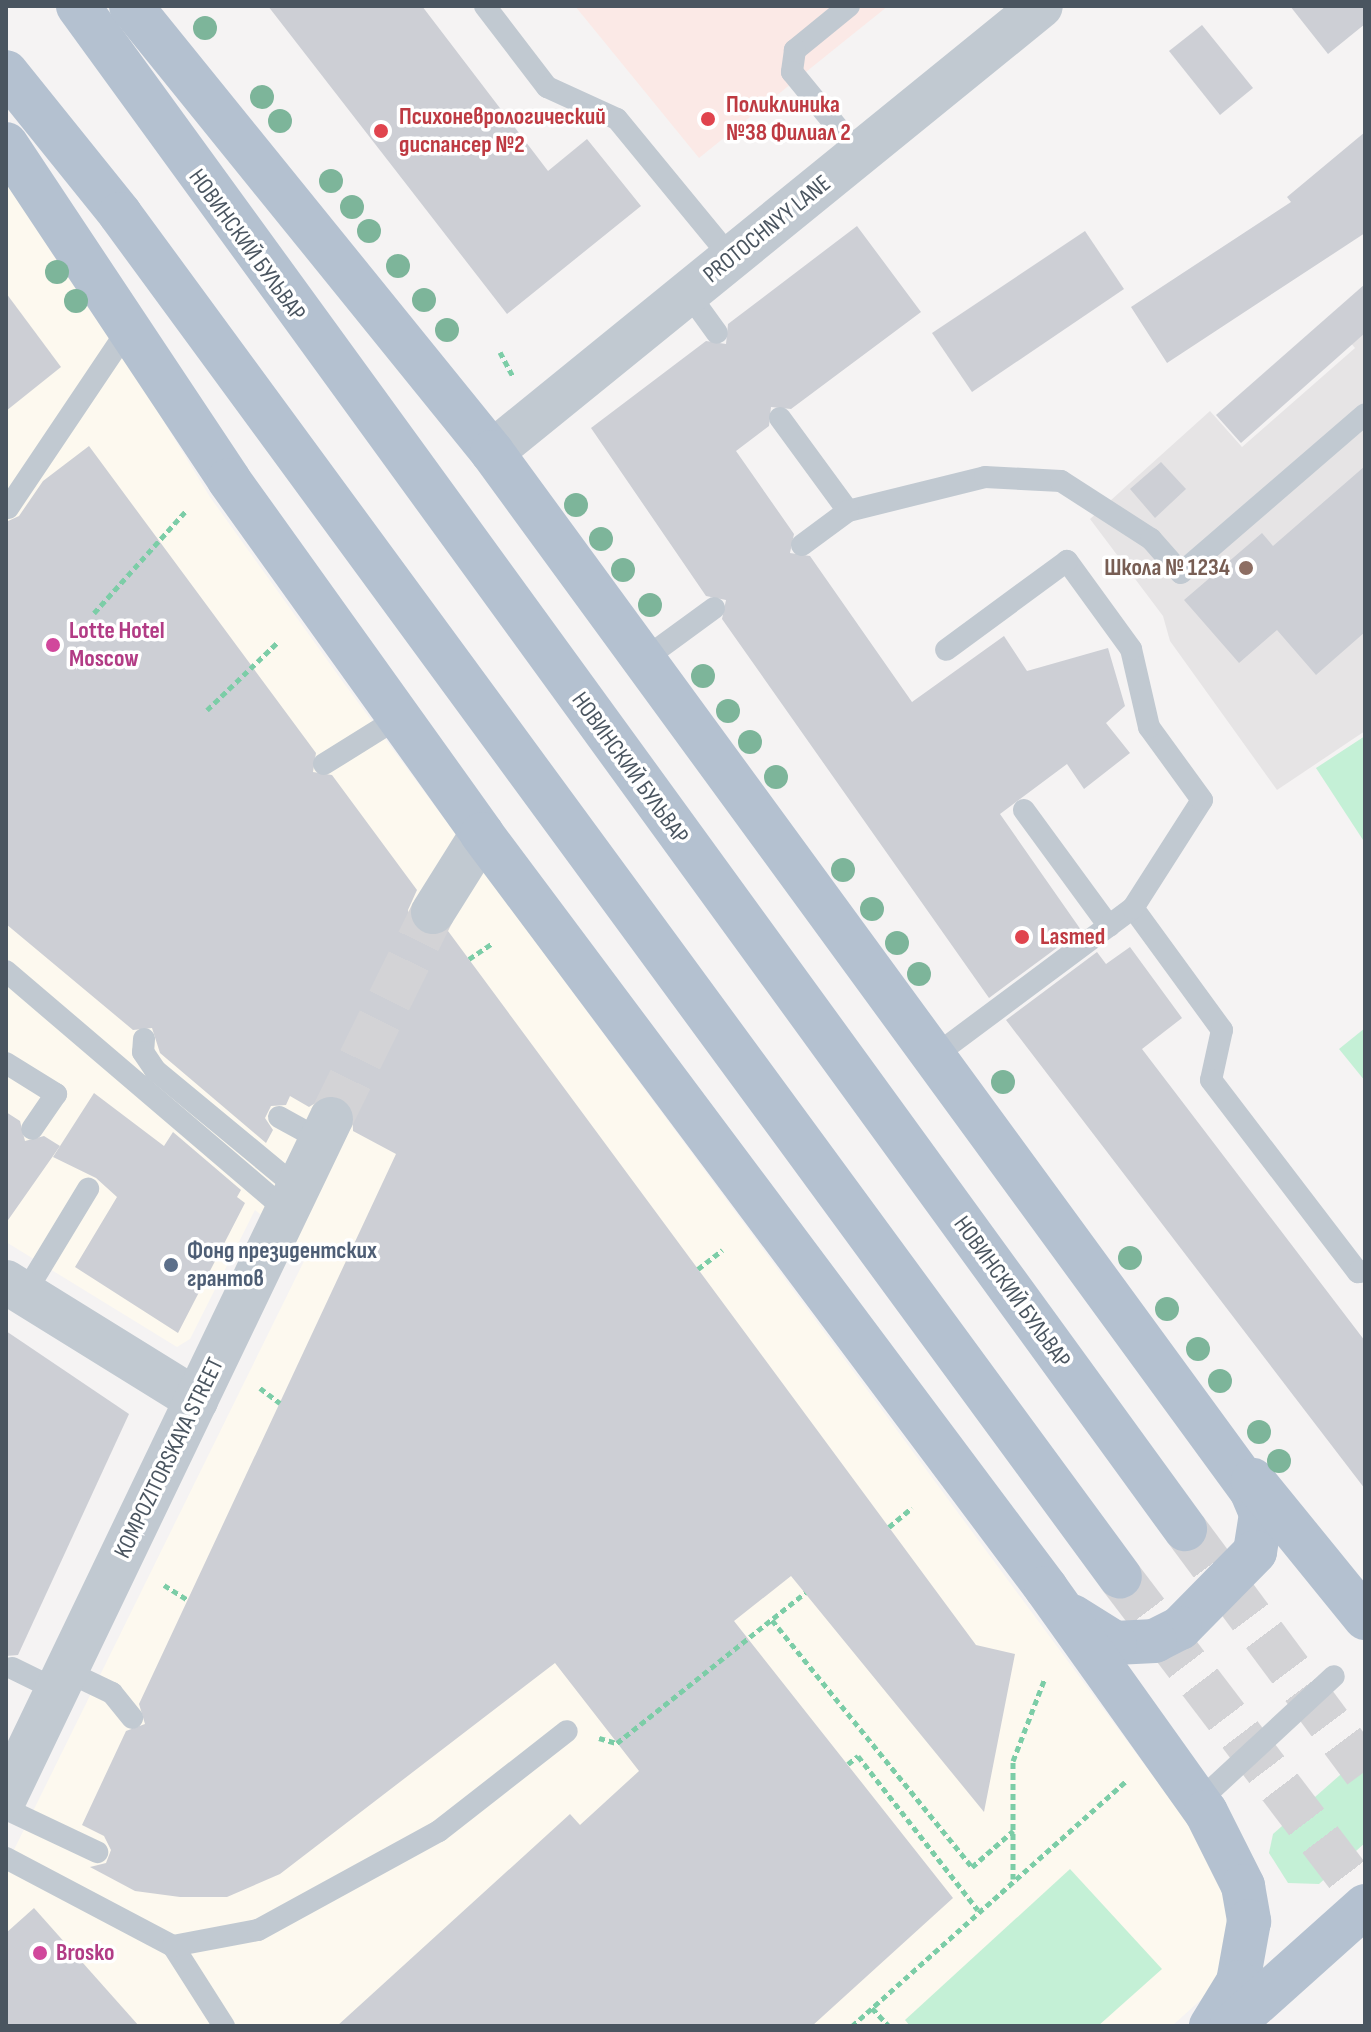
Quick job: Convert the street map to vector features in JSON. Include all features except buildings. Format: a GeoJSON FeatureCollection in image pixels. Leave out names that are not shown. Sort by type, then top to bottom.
{"type":"FeatureCollection","features":[{"type":"Feature","properties":{"kind":"main road","name":"НОВИНСКИЙ БУЛЬВАР"},"geometry":{"type":"LineString","coordinates":[[78,6],[1185,1529]]}},
{"type":"Feature","properties":{"kind":"main road"},"geometry":{"type":"LineString","coordinates":[[131,6],[492,452],[933,1057],[1227,1451],[1358,1593]]}},
{"type":"Feature","properties":{"kind":"main road"},"geometry":{"type":"LineString","coordinates":[[6,72],[120,214],[1120,1577]]}},
{"type":"Feature","properties":{"kind":"main road"},"geometry":{"type":"LineString","coordinates":[[6,144],[127,331],[398,718],[1046,1588],[1198,1802],[1226,1846],[1249,1921],[1238,1982],[1211,2026]]}},
{"type":"Feature","properties":{"kind":"main road"},"geometry":{"type":"LineString","coordinates":[[1046,1588],[1086,1629],[1115,1643],[1155,1641],[1180,1628],[1245,1568],[1261,1531],[1261,1514],[1227,1451]]}},
{"type":"Feature","properties":{"kind":"main road"},"geometry":{"type":"LineString","coordinates":[[1231,2026],[1365,1906]]}},
{"type":"Feature","properties":{"kind":"street","name":"PROTOCHNYY LANE"},"geometry":{"type":"LineString","coordinates":[[492,452],[1041,6]]}},
{"type":"Feature","properties":{"kind":"street"},"geometry":{"type":"LineString","coordinates":[[433,912],[482,834]]}},
{"type":"Feature","properties":{"kind":"street","name":"KOMPOZITORSKAYA STREET"},"geometry":{"type":"LineString","coordinates":[[6,1796],[326,1130]]}},
{"type":"Feature","properties":{"kind":"street"},"geometry":{"type":"LineString","coordinates":[[15,1287],[196,1400]]}},
{"type":"Feature","properties":{"kind":"lane"},"geometry":{"type":"LineString","coordinates":[[485,6],[547,87],[617,119],[731,258]]}},
{"type":"Feature","properties":{"kind":"lane"},"geometry":{"type":"LineString","coordinates":[[849,6],[795,50],[792,72],[859,154]]}},
{"type":"Feature","properties":{"kind":"lane"},"geometry":{"type":"LineString","coordinates":[[688,293],[717,333]]}},
{"type":"Feature","properties":{"kind":"lane"},"geometry":{"type":"LineString","coordinates":[[8,508],[127,331]]}},
{"type":"Feature","properties":{"kind":"lane"},"geometry":{"type":"LineString","coordinates":[[802,545],[848,511],[985,477],[1061,481],[1151,539],[1181,573],[1365,414]]}},
{"type":"Feature","properties":{"kind":"lane"},"geometry":{"type":"LineString","coordinates":[[780,418],[848,511]]}},
{"type":"Feature","properties":{"kind":"lane"},"geometry":{"type":"LineString","coordinates":[[933,1057],[1133,908],[1202,800],[1149,727],[1131,649],[1067,561],[946,650]]}},
{"type":"Feature","properties":{"kind":"lane"},"geometry":{"type":"LineString","coordinates":[[643,660],[714,608]]}},
{"type":"Feature","properties":{"kind":"lane"},"geometry":{"type":"LineString","coordinates":[[324,764],[398,718]]}},
{"type":"Feature","properties":{"kind":"lane"},"geometry":{"type":"LineString","coordinates":[[1024,810],[1109,926]]}},
{"type":"Feature","properties":{"kind":"lane"},"geometry":{"type":"LineString","coordinates":[[1133,908],[1222,1030],[1211,1080],[1358,1272],[1365,1271]]}},
{"type":"Feature","properties":{"kind":"lane"},"geometry":{"type":"LineString","coordinates":[[6,971],[293,1200]]}},
{"type":"Feature","properties":{"kind":"lane"},"geometry":{"type":"LineString","coordinates":[[144,1039],[143,1052],[155,1070],[293,1200]]}},
{"type":"Feature","properties":{"kind":"lane"},"geometry":{"type":"LineString","coordinates":[[6,1063],[56,1094],[32,1129]]}},
{"type":"Feature","properties":{"kind":"lane"},"geometry":{"type":"LineString","coordinates":[[279,1117],[326,1130]]}},
{"type":"Feature","properties":{"kind":"lane"},"geometry":{"type":"LineString","coordinates":[[15,1287],[88,1189]]}},
{"type":"Feature","properties":{"kind":"lane"},"geometry":{"type":"LineString","coordinates":[[12,1668],[112,1693],[132,1718]]}},
{"type":"Feature","properties":{"kind":"lane"},"geometry":{"type":"LineString","coordinates":[[1198,1802],[1334,1676]]}},
{"type":"Feature","properties":{"kind":"lane"},"geometry":{"type":"LineString","coordinates":[[173,1946],[258,1930],[286,1915],[439,1831],[567,1731]]}},
{"type":"Feature","properties":{"kind":"lane"},"geometry":{"type":"LineString","coordinates":[[6,1809],[97,1852]]}},
{"type":"Feature","properties":{"kind":"lane"},"geometry":{"type":"LineString","coordinates":[[6,1858],[173,1946],[224,2026]]}},
{"type":"Feature","properties":{"kind":"path"},"geometry":{"type":"LineString","coordinates":[[500,352],[521,392]]}},
{"type":"Feature","properties":{"kind":"path"},"geometry":{"type":"LineString","coordinates":[[94,613],[186,511]]}},
{"type":"Feature","properties":{"kind":"path"},"geometry":{"type":"LineString","coordinates":[[207,710],[278,642]]}},
{"type":"Feature","properties":{"kind":"path"},"geometry":{"type":"LineString","coordinates":[[469,959],[493,943]]}},
{"type":"Feature","properties":{"kind":"path"},"geometry":{"type":"LineString","coordinates":[[698,1269],[722,1250]]}},
{"type":"Feature","properties":{"kind":"path"},"geometry":{"type":"LineString","coordinates":[[260,1388],[280,1403]]}},
{"type":"Feature","properties":{"kind":"path"},"geometry":{"type":"LineString","coordinates":[[889,1527],[912,1508]]}},
{"type":"Feature","properties":{"kind":"path"},"geometry":{"type":"LineString","coordinates":[[164,1585],[188,1600]]}},
{"type":"Feature","properties":{"kind":"path"},"geometry":{"type":"LineString","coordinates":[[617,1743],[805,1593]]}},
{"type":"Feature","properties":{"kind":"path"},"geometry":{"type":"LineString","coordinates":[[772,1620],[972,1867],[1013,1831]]}},
{"type":"Feature","properties":{"kind":"path"},"geometry":{"type":"LineString","coordinates":[[1013,1879],[1013,1761],[1045,1678]]}},
{"type":"Feature","properties":{"kind":"path"},"geometry":{"type":"LineString","coordinates":[[848,1764],[858,1756],[978,1910]]}},
{"type":"Feature","properties":{"kind":"path"},"geometry":{"type":"LineString","coordinates":[[852,2026],[1127,1779]]}},
{"type":"Feature","properties":{"kind":"path"},"geometry":{"type":"LineString","coordinates":[[872,2008],[889,2026]]}},
{"type":"Feature","properties":{"kind":"shaded area","name":"Поликлиника №38 Филиал 2"},"geometry":{"type":"Polygon","coordinates":[[[575,6],[888,6],[699,158],[575,6]]]}},
{"type":"Feature","properties":{"kind":"shaded area"},"geometry":{"type":"Polygon","coordinates":[[[6,183],[108,330],[210,497],[343,682],[1190,1826],[1227,1902],[1229,1929],[1220,1972],[1205,1996],[1172,2026],[6,2026],[6,1866],[308,1253],[255,1210],[190,1339],[177,1347],[6,1242],[6,183]]]}},
{"type":"Feature","properties":{"kind":"shaded area","name":"Школа № 1234"},"geometry":{"type":"Polygon","coordinates":[[[1365,305],[1365,731],[1277,790],[1170,641],[1163,616],[1090,519],[1210,411],[1242,447],[1355,348],[1337,327],[1365,305]]]}},
{"type":"Feature","properties":{"kind":"green space"},"geometry":{"type":"Polygon","coordinates":[[[1365,736],[1365,843],[1316,768],[1365,736]]]}},
{"type":"Feature","properties":{"kind":"green space"},"geometry":{"type":"Polygon","coordinates":[[[1365,1028],[1365,1081],[1339,1049],[1365,1028]]]}},
{"type":"Feature","properties":{"kind":"green space"},"geometry":{"type":"Polygon","coordinates":[[[1365,1753],[1365,1843],[1319,1884],[1288,1883],[1269,1853],[1273,1834],[1365,1753]]]}},
{"type":"Feature","properties":{"kind":"green space"},"geometry":{"type":"Polygon","coordinates":[[[1070,1869],[1162,1969],[1098,2026],[910,2026],[905,2020],[1070,1869]]]}},
{"type":"Feature","properties":{"kind":"tunnel"},"geometry":{"type":"LineString","coordinates":[[331,1119],[433,912]]}},
{"type":"Feature","properties":{"kind":"tunnel"},"geometry":{"type":"LineString","coordinates":[[1185,1529],[1365,1771]]}},
{"type":"Feature","properties":{"kind":"tunnel"},"geometry":{"type":"LineString","coordinates":[[1120,1577],[1365,1899]]}},
{"type":"Feature","properties":{"kind":"place","name":"Поликлиника №38 Филиал 2"},"geometry":{"type":"Point","coordinates":[708,119]}},
{"type":"Feature","properties":{"kind":"place","name":"Психоневрологический диспансер №2"},"geometry":{"type":"Point","coordinates":[381,131]}},
{"type":"Feature","properties":{"kind":"place","name":"Школа № 1234"},"geometry":{"type":"Point","coordinates":[1246,568]}},
{"type":"Feature","properties":{"kind":"place","name":"Lotte Hotel Moscow"},"geometry":{"type":"Point","coordinates":[53,645]}},
{"type":"Feature","properties":{"kind":"place","name":"Lasmed"},"geometry":{"type":"Point","coordinates":[1022,937]}},
{"type":"Feature","properties":{"kind":"place","name":"Фонд президентских грантов"},"geometry":{"type":"Point","coordinates":[171,1265]}},
{"type":"Feature","properties":{"kind":"place","name":"Brosko"},"geometry":{"type":"Point","coordinates":[40,1953]}}]}
